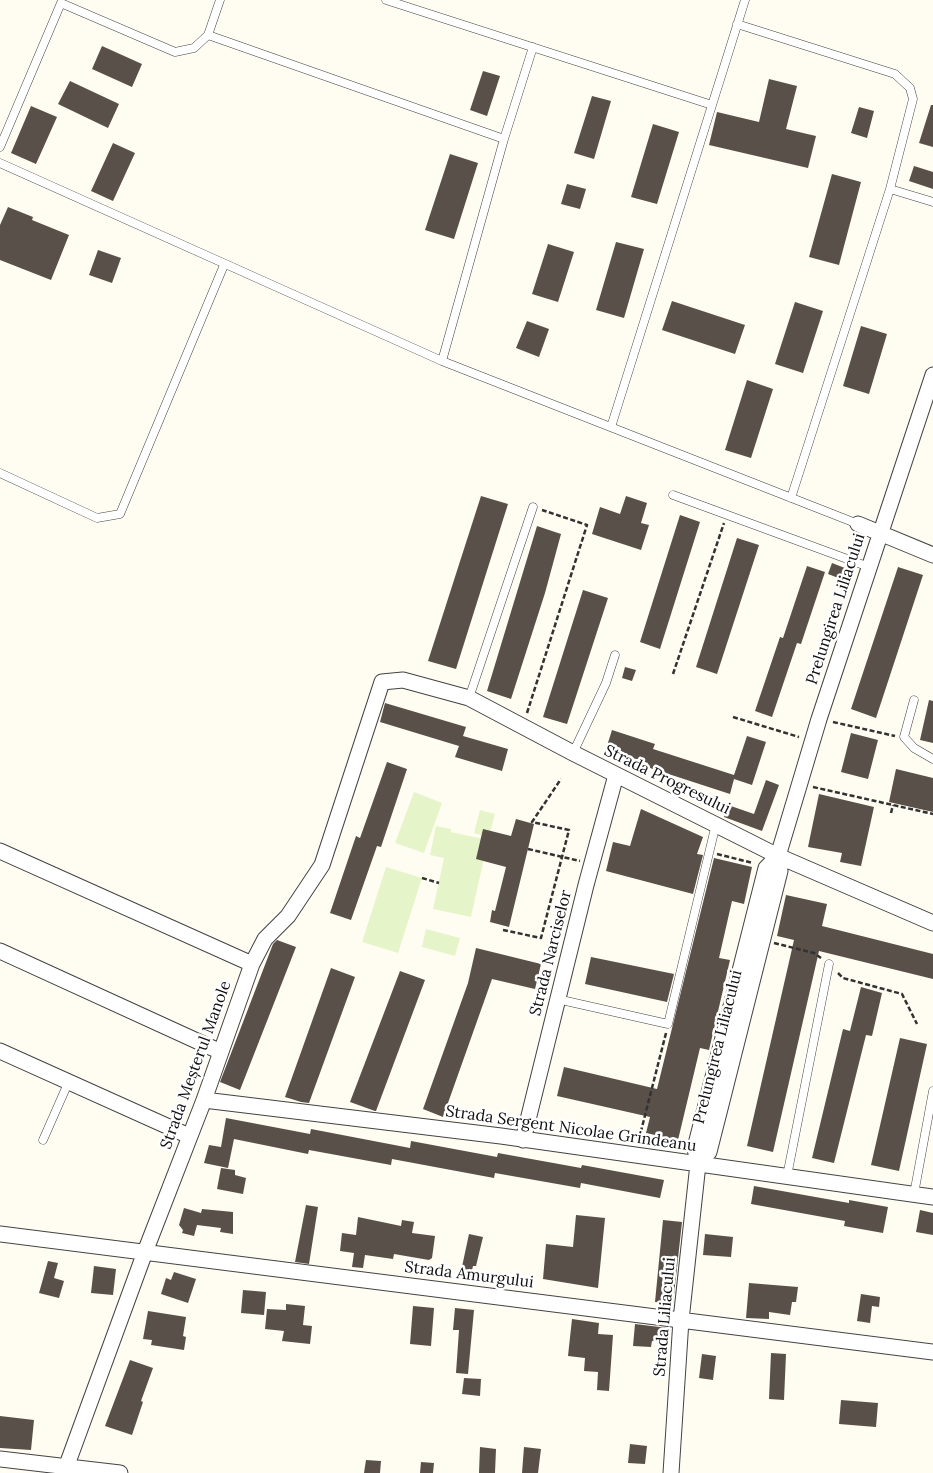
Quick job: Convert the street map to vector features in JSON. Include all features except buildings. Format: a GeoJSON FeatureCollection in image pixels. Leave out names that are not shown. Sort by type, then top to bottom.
{"type":"FeatureCollection","features":[{"type":"Feature","properties":{"kind":"street","name":"Prelungirea Liliacului"},"geometry":{"type":"LineString","coordinates":[[698,1164],[709,1152],[780,871],[778,856],[799,784],[819,718],[933,375]]}},
{"type":"Feature","properties":{"kind":"street"},"geometry":{"type":"LineString","coordinates":[[858,524],[933,555]]}},
{"type":"Feature","properties":{"kind":"street","name":"Strada Progresului"},"geometry":{"type":"LineString","coordinates":[[382,682],[403,680],[469,698],[573,753],[778,856],[933,923]]}},
{"type":"Feature","properties":{"kind":"street","name":"Strada Meșterul Manole"},"geometry":{"type":"LineString","coordinates":[[65,1470],[188,1136],[204,1100],[252,964],[265,939],[288,916],[322,865],[382,682]]}},
{"type":"Feature","properties":{"kind":"street","name":"Strada Narciselor"},"geometry":{"type":"LineString","coordinates":[[524,1140],[591,864],[616,774]]}},
{"type":"Feature","properties":{"kind":"street"},"geometry":{"type":"LineString","coordinates":[[0,852],[252,964]]}},
{"type":"Feature","properties":{"kind":"street","name":"Prelungirea Liliacului"},"geometry":{"type":"LineString","coordinates":[[698,1164],[695,1148],[766,868],[778,856]]}},
{"type":"Feature","properties":{"kind":"street"},"geometry":{"type":"LineString","coordinates":[[0,951],[221,1052]]}},
{"type":"Feature","properties":{"kind":"street"},"geometry":{"type":"LineString","coordinates":[[0,1051],[188,1136]]}},
{"type":"Feature","properties":{"kind":"street","name":"Strada Sergent Nicolae Grindeanu"},"geometry":{"type":"LineString","coordinates":[[204,1100],[524,1140],[933,1196]]}},
{"type":"Feature","properties":{"kind":"street","name":"Strada Liliacului"},"geometry":{"type":"LineString","coordinates":[[671,1473],[681,1320],[698,1164]]}},
{"type":"Feature","properties":{"kind":"street","name":"Strada Amurgului"},"geometry":{"type":"LineString","coordinates":[[0,1234],[933,1352]]}},
{"type":"Feature","properties":{"kind":"street"},"geometry":{"type":"LineString","coordinates":[[0,1459],[65,1470],[120,1473]]}},
{"type":"Feature","properties":{"kind":"lane"},"geometry":{"type":"LineString","coordinates":[[0,147],[61,3],[175,52],[194,48],[208,35],[220,0]]}},
{"type":"Feature","properties":{"kind":"lane"},"geometry":{"type":"LineString","coordinates":[[386,0],[712,105]]}},
{"type":"Feature","properties":{"kind":"lane"},"geometry":{"type":"LineString","coordinates":[[611,427],[745,0]]}},
{"type":"Feature","properties":{"kind":"lane"},"geometry":{"type":"LineString","coordinates":[[737,24],[895,74],[910,88],[914,99],[890,189],[791,498]]}},
{"type":"Feature","properties":{"kind":"lane"},"geometry":{"type":"LineString","coordinates":[[208,35],[504,139]]}},
{"type":"Feature","properties":{"kind":"lane"},"geometry":{"type":"LineString","coordinates":[[442,361],[504,139],[533,48]]}},
{"type":"Feature","properties":{"kind":"lane"},"geometry":{"type":"LineString","coordinates":[[0,163],[224,265],[442,361],[858,524]]}},
{"type":"Feature","properties":{"kind":"lane"},"geometry":{"type":"LineString","coordinates":[[890,189],[933,202]]}},
{"type":"Feature","properties":{"kind":"lane"},"geometry":{"type":"LineString","coordinates":[[0,473],[97,518],[120,514],[224,265]]}},
{"type":"Feature","properties":{"kind":"lane"},"geometry":{"type":"LineString","coordinates":[[673,495],[869,566]]}},
{"type":"Feature","properties":{"kind":"lane"},"geometry":{"type":"LineString","coordinates":[[469,698],[534,507]]}},
{"type":"Feature","properties":{"kind":"lane"},"geometry":{"type":"LineString","coordinates":[[573,753],[606,683],[615,655]]}},
{"type":"Feature","properties":{"kind":"lane"},"geometry":{"type":"LineString","coordinates":[[914,700],[904,738],[914,748],[933,759]]}},
{"type":"Feature","properties":{"kind":"lane"},"geometry":{"type":"LineString","coordinates":[[557,1000],[668,1024],[716,824]]}},
{"type":"Feature","properties":{"kind":"lane"},"geometry":{"type":"LineString","coordinates":[[787,1176],[829,964]]}},
{"type":"Feature","properties":{"kind":"lane"},"geometry":{"type":"LineString","coordinates":[[44,1140],[68,1082]]}},
{"type":"Feature","properties":{"kind":"lane"},"geometry":{"type":"LineString","coordinates":[[914,1194],[933,1091]]}},
{"type":"Feature","properties":{"kind":"path"},"geometry":{"type":"LineString","coordinates":[[524,726],[587,525],[534,507]]}},
{"type":"Feature","properties":{"kind":"path"},"geometry":{"type":"LineString","coordinates":[[673,674],[727,515]]}},
{"type":"Feature","properties":{"kind":"path"},"geometry":{"type":"LineString","coordinates":[[733,717],[812,741]]}},
{"type":"Feature","properties":{"kind":"path"},"geometry":{"type":"LineString","coordinates":[[819,718],[904,738]]}},
{"type":"Feature","properties":{"kind":"path"},"geometry":{"type":"LineString","coordinates":[[503,930],[541,938],[569,830],[532,822],[561,779]]}},
{"type":"Feature","properties":{"kind":"path"},"geometry":{"type":"LineString","coordinates":[[799,784],[933,814]]}},
{"type":"Feature","properties":{"kind":"path"},"geometry":{"type":"LineString","coordinates":[[891,813],[893,805]]}},
{"type":"Feature","properties":{"kind":"path"},"geometry":{"type":"LineString","coordinates":[[528,849],[591,864]]}},
{"type":"Feature","properties":{"kind":"path"},"geometry":{"type":"LineString","coordinates":[[709,852],[760,864]]}},
{"type":"Feature","properties":{"kind":"path"},"geometry":{"type":"LineString","coordinates":[[422,878],[439,883]]}},
{"type":"Feature","properties":{"kind":"path"},"geometry":{"type":"LineString","coordinates":[[763,940],[814,953],[843,978],[902,994],[917,1024]]}},
{"type":"Feature","properties":{"kind":"path"},"geometry":{"type":"LineString","coordinates":[[668,1024],[639,1139],[677,1146]]}},
{"type":"Feature","properties":{"kind":"green space"},"geometry":{"type":"Polygon","coordinates":[[[414,792],[442,803],[424,853],[395,843],[414,792]]]}},
{"type":"Feature","properties":{"kind":"green space"},"geometry":{"type":"Polygon","coordinates":[[[480,810],[495,814],[489,837],[474,833],[480,810]]]}},
{"type":"Feature","properties":{"kind":"green space"},"geometry":{"type":"Polygon","coordinates":[[[436,826],[451,829],[451,832],[488,840],[471,917],[433,909],[444,858],[430,855],[436,826]]]}},
{"type":"Feature","properties":{"kind":"green space"},"geometry":{"type":"Polygon","coordinates":[[[386,867],[422,878],[398,953],[362,942],[386,867]]]}},
{"type":"Feature","properties":{"kind":"green space"},"geometry":{"type":"Polygon","coordinates":[[[426,929],[460,938],[455,956],[422,947],[426,929]]]}}]}
